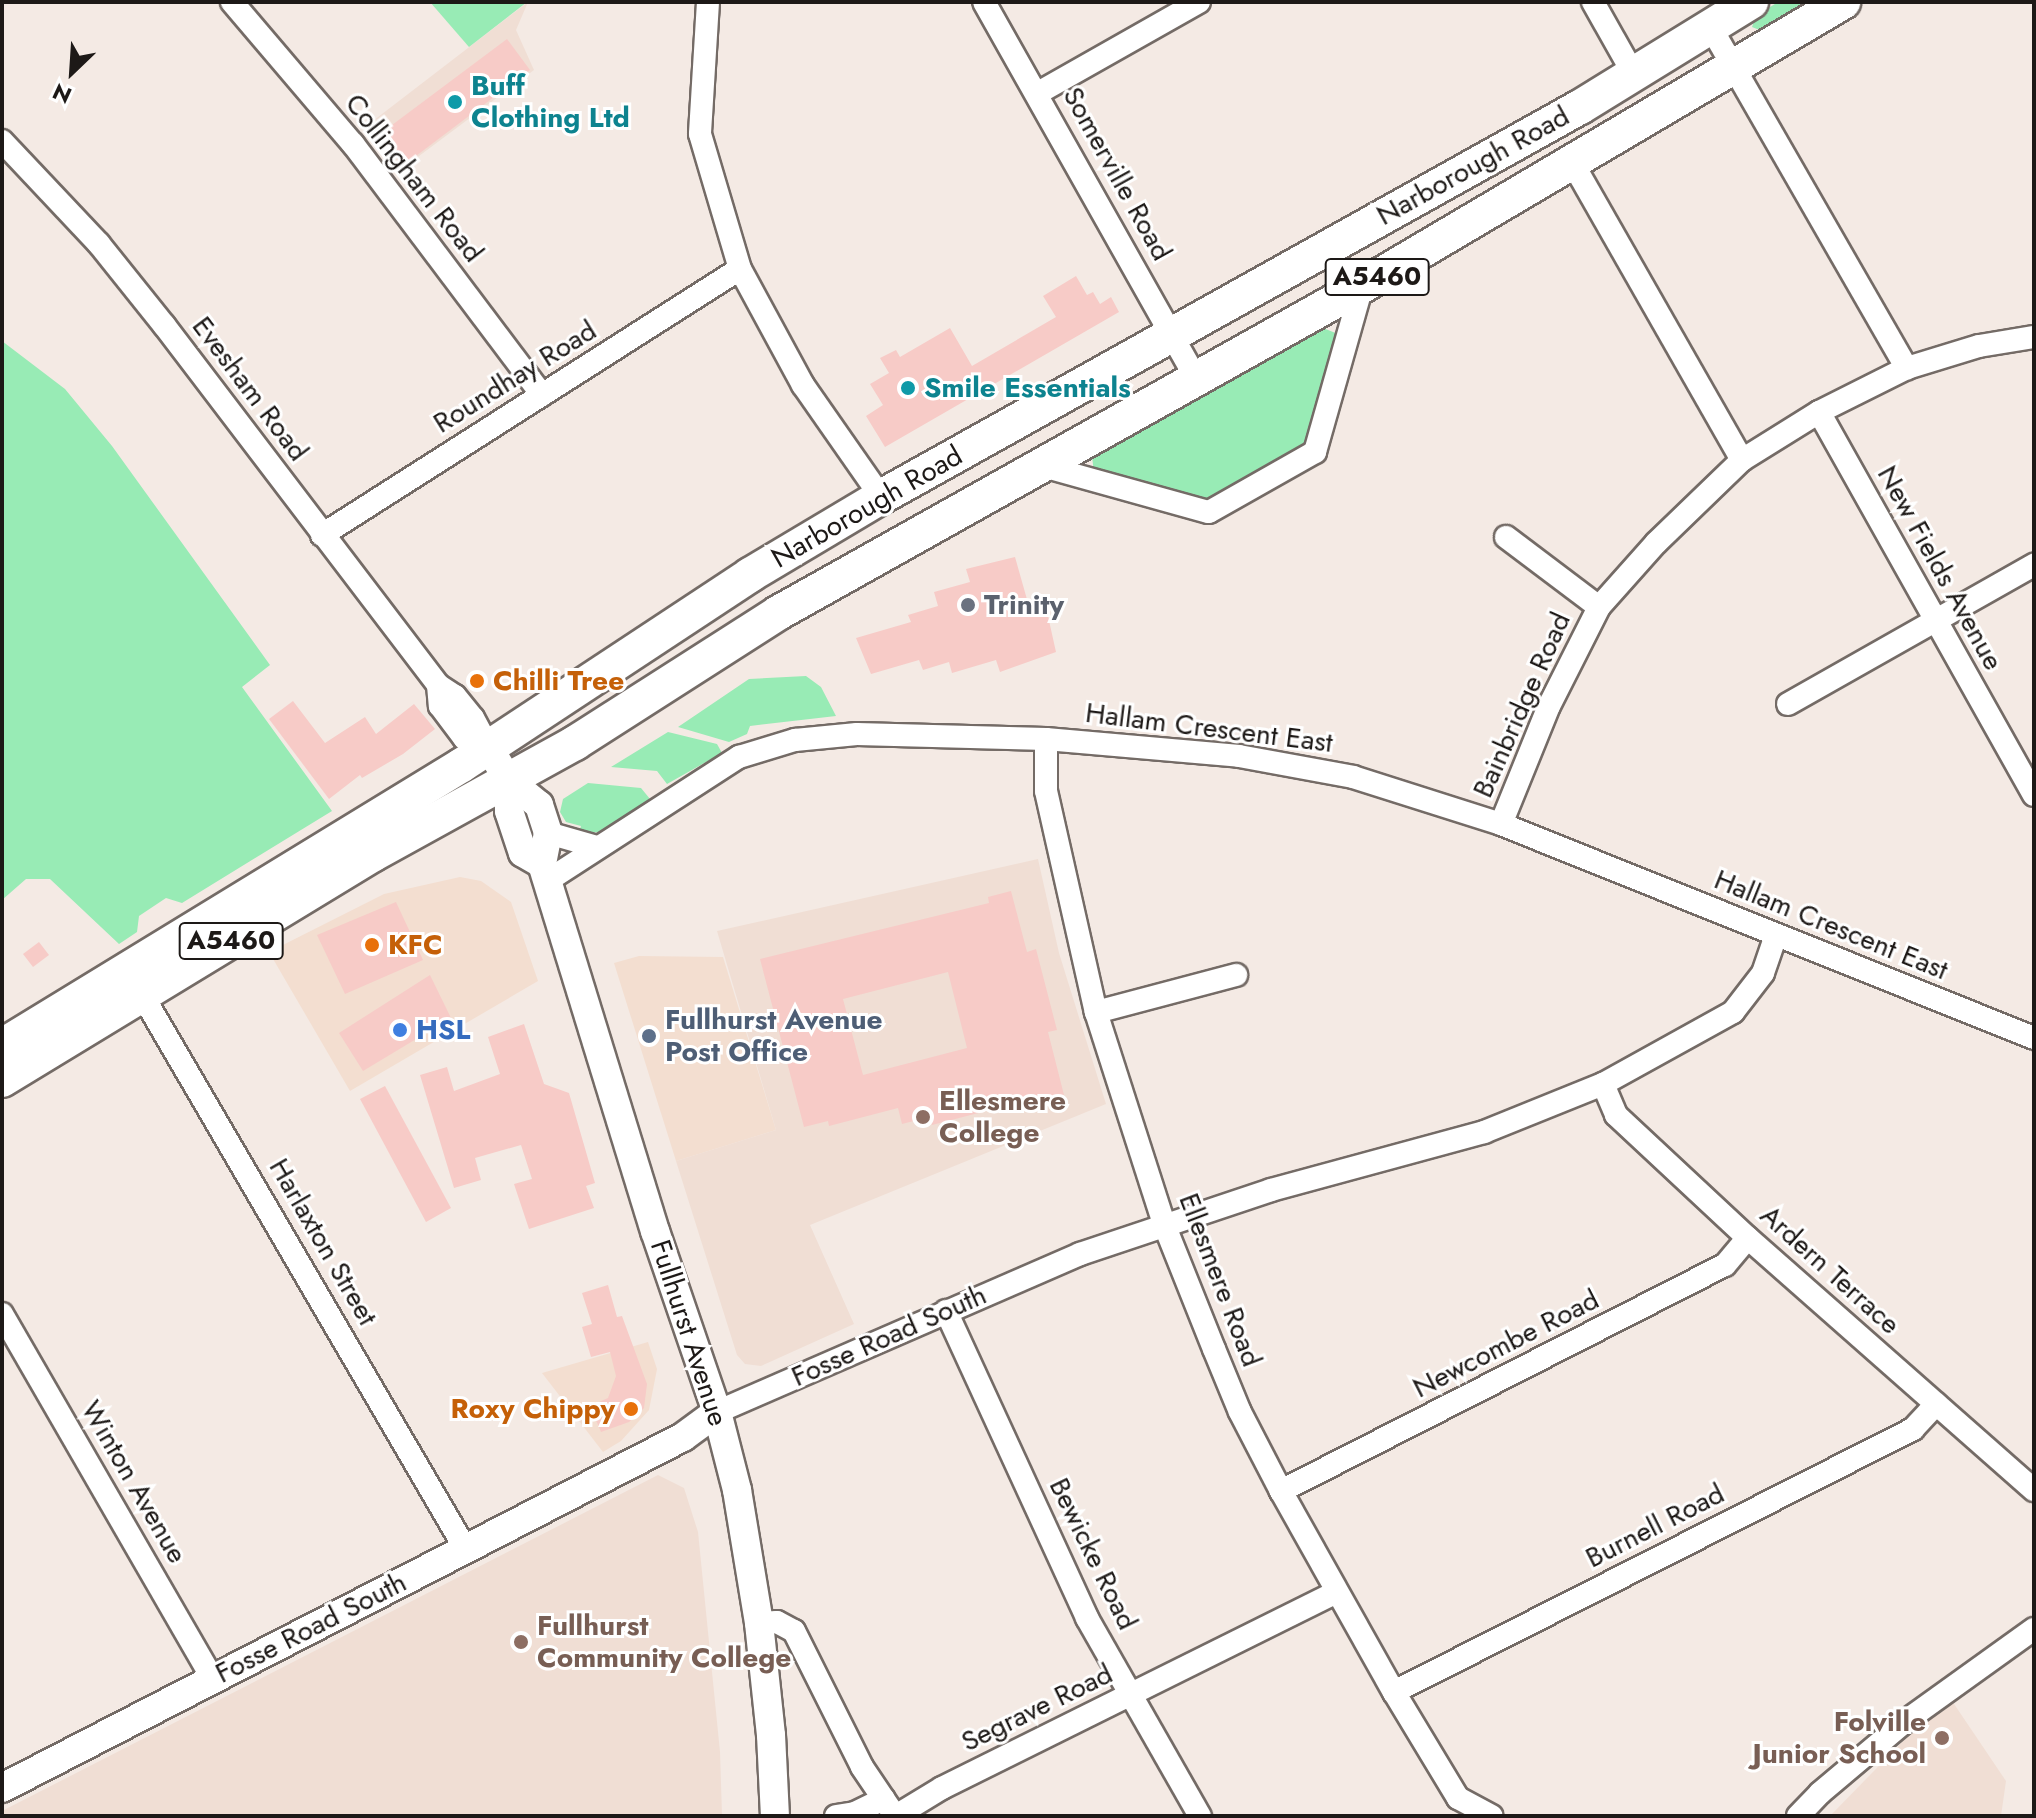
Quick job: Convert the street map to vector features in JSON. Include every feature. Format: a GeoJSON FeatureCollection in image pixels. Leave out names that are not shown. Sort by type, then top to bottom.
{"type":"FeatureCollection","features":[{"type":"Feature","properties":{"kind":"main road","name":"Narborough Road"},"geometry":{"type":"LineString","coordinates":[[2,1080],[134,981],[750,575],[881,497],[1580,107],[1751,2]]}},
{"type":"Feature","properties":{"kind":"main road","name":"Narborough Road"},"geometry":{"type":"LineString","coordinates":[[2,1046],[134,981],[575,743],[778,613],[1362,286],[1843,2]]}},
{"type":"Feature","properties":{"kind":"street","name":"Collingham Road"},"geometry":{"type":"LineString","coordinates":[[232,2],[353,144],[542,395]]}},
{"type":"Feature","properties":{"kind":"street"},"geometry":{"type":"LineString","coordinates":[[708,2],[700,134],[740,269],[803,385],[881,497]]}},
{"type":"Feature","properties":{"kind":"street","name":"Somerville Road"},"geometry":{"type":"LineString","coordinates":[[984,2],[1038,93],[1195,377]]}},
{"type":"Feature","properties":{"kind":"street"},"geometry":{"type":"LineString","coordinates":[[1038,93],[1199,2]]}},
{"type":"Feature","properties":{"kind":"street"},"geometry":{"type":"LineString","coordinates":[[1593,2],[1633,73]]}},
{"type":"Feature","properties":{"kind":"street"},"geometry":{"type":"LineString","coordinates":[[1710,26],[1907,368]]}},
{"type":"Feature","properties":{"kind":"street","name":"Evesham Road"},"geometry":{"type":"LineString","coordinates":[[2,141],[38,176],[146,302],[438,685],[460,701],[489,748]]}},
{"type":"Feature","properties":{"kind":"street"},"geometry":{"type":"LineString","coordinates":[[1572,162],[1742,460]]}},
{"type":"Feature","properties":{"kind":"street","name":"Roundhay Road"},"geometry":{"type":"LineString","coordinates":[[322,535],[740,269]]}},
{"type":"Feature","properties":{"kind":"street"},"geometry":{"type":"LineString","coordinates":[[1039,465],[1209,512],[1315,452],[1362,286]]}},
{"type":"Feature","properties":{"kind":"street","name":"Bainbridge Road"},"geometry":{"type":"LineString","coordinates":[[1501,824],[1549,706],[1599,607],[1656,543],[1742,460],[1819,412],[1907,368],[1979,346],[2034,337]]}},
{"type":"Feature","properties":{"kind":"street","name":"New Fields Avenue"},"geometry":{"type":"LineString","coordinates":[[1819,412],[2034,795]]}},
{"type":"Feature","properties":{"kind":"street"},"geometry":{"type":"LineString","coordinates":[[1506,537],[1599,607]]}},
{"type":"Feature","properties":{"kind":"street"},"geometry":{"type":"LineString","coordinates":[[1788,704],[2034,565]]}},
{"type":"Feature","properties":{"kind":"street","name":"Hallam Crescent East"},"geometry":{"type":"LineString","coordinates":[[544,872],[597,847],[739,757],[795,740],[857,734],[1046,739],[1239,756],[1353,777],[1501,824],[2034,1038]]}},
{"type":"Feature","properties":{"kind":"street","name":"Ellesmere Road"},"geometry":{"type":"LineString","coordinates":[[1046,739],[1046,791],[1096,1012],[1164,1224],[1240,1412],[1336,1592],[1462,1807],[1492,1816]]}},
{"type":"Feature","properties":{"kind":"street","name":"Fullhurst Avenue"},"geometry":{"type":"LineString","coordinates":[[489,748],[508,780],[539,805],[548,833],[544,872],[655,1231],[717,1412],[737,1490],[759,1623],[771,1735],[775,1816]]}},
{"type":"Feature","properties":{"kind":"street","name":"Fullhurst Avenue"},"geometry":{"type":"LineString","coordinates":[[508,780],[509,811],[523,853],[544,872]]}},
{"type":"Feature","properties":{"kind":"street"},"geometry":{"type":"LineString","coordinates":[[548,833],[597,847]]}},
{"type":"Feature","properties":{"kind":"street","name":"Fosse Road South"},"geometry":{"type":"LineString","coordinates":[[2,1788],[683,1437],[717,1412],[946,1311],[1164,1224],[1484,1132],[1603,1084],[1733,1012],[1763,973],[1776,935]]}},
{"type":"Feature","properties":{"kind":"street"},"geometry":{"type":"LineString","coordinates":[[1096,1012],[1236,975]]}},
{"type":"Feature","properties":{"kind":"street","name":"Harlaxton Street"},"geometry":{"type":"LineString","coordinates":[[134,981],[465,1548]]}},
{"type":"Feature","properties":{"kind":"street","name":"Ardern Terrace"},"geometry":{"type":"LineString","coordinates":[[1603,1084],[1616,1115],[1748,1238],[2034,1490]]}},
{"type":"Feature","properties":{"kind":"street","name":"Newcombe Road"},"geometry":{"type":"LineString","coordinates":[[1281,1491],[1725,1265],[1748,1238]]}},
{"type":"Feature","properties":{"kind":"street","name":"Bewicke Road"},"geometry":{"type":"LineString","coordinates":[[946,1311],[1087,1618],[1200,1816]]}},
{"type":"Feature","properties":{"kind":"street","name":"Winton Avenue"},"geometry":{"type":"LineString","coordinates":[[2,1314],[213,1679]]}},
{"type":"Feature","properties":{"kind":"street","name":"Burnell Road"},"geometry":{"type":"LineString","coordinates":[[1394,1692],[1913,1429],[1936,1404]]}},
{"type":"Feature","properties":{"kind":"street","name":"Segrave Road"},"geometry":{"type":"LineString","coordinates":[[836,1816],[892,1810],[942,1788],[1336,1592]]}},
{"type":"Feature","properties":{"kind":"street"},"geometry":{"type":"LineString","coordinates":[[759,1623],[777,1622],[794,1631],[862,1767],[892,1810]]}},
{"type":"Feature","properties":{"kind":"street"},"geometry":{"type":"LineString","coordinates":[[1798,1816],[1820,1793],[1903,1723],[2034,1629]]}},
{"type":"Feature","properties":{"kind":"shaded area","name":"Buff Clothing Ltd"},"geometry":{"type":"Polygon","coordinates":[[[528,2],[516,30],[534,70],[403,168],[369,124],[528,2]]]}},
{"type":"Feature","properties":{"kind":"shaded area","name":"Ellesmere College"},"geometry":{"type":"Polygon","coordinates":[[[1038,859],[1059,953],[1106,1104],[810,1225],[854,1324],[761,1366],[745,1364],[737,1355],[676,1161],[776,1130],[717,931],[1038,859]]]}},
{"type":"Feature","properties":{"kind":"shaded area"},"geometry":{"type":"Polygon","coordinates":[[[460,877],[481,881],[511,902],[538,981],[350,1091],[269,952],[384,894],[460,877]]]}},
{"type":"Feature","properties":{"kind":"shaded area"},"geometry":{"type":"Polygon","coordinates":[[[639,956],[723,957],[776,1130],[676,1161],[614,963],[639,956]]]}},
{"type":"Feature","properties":{"kind":"shaded area"},"geometry":{"type":"Polygon","coordinates":[[[648,1342],[657,1369],[649,1410],[621,1441],[603,1452],[542,1373],[648,1342]]]}},
{"type":"Feature","properties":{"kind":"shaded area","name":"Fullhurst Community College"},"geometry":{"type":"Polygon","coordinates":[[[658,1475],[684,1488],[698,1532],[720,1752],[722,1816],[2,1816],[2,1811],[658,1475]]]}},
{"type":"Feature","properties":{"kind":"shaded area","name":"Folville Junior School"},"geometry":{"type":"Polygon","coordinates":[[[1948,1695],[2006,1781],[2001,1816],[1830,1816],[1948,1695]]]}},
{"type":"Feature","properties":{"kind":"green space"},"geometry":{"type":"Polygon","coordinates":[[[430,2],[527,2],[469,47],[430,2]]]}},
{"type":"Feature","properties":{"kind":"green space"},"geometry":{"type":"Polygon","coordinates":[[[1778,2],[1808,2],[1762,31],[1752,27],[1756,16],[1778,2]]]}},
{"type":"Feature","properties":{"kind":"green space"},"geometry":{"type":"Polygon","coordinates":[[[1323,328],[1338,334],[1304,443],[1204,502],[1094,472],[1092,457],[1323,328]]]}},
{"type":"Feature","properties":{"kind":"green space"},"geometry":{"type":"Polygon","coordinates":[[[2,341],[65,389],[112,446],[270,665],[242,687],[332,811],[182,903],[166,898],[139,916],[137,932],[119,944],[50,879],[26,879],[2,900],[2,341]]]}},
{"type":"Feature","properties":{"kind":"green space"},"geometry":{"type":"Polygon","coordinates":[[[806,676],[821,687],[836,716],[750,726],[747,734],[729,742],[678,727],[749,679],[806,676]]]}},
{"type":"Feature","properties":{"kind":"green space"},"geometry":{"type":"Polygon","coordinates":[[[668,732],[717,744],[722,753],[667,784],[657,771],[611,767],[668,732]]]}},
{"type":"Feature","properties":{"kind":"green space"},"geometry":{"type":"Polygon","coordinates":[[[588,783],[641,788],[650,799],[601,832],[579,833],[581,826],[566,822],[560,812],[563,799],[588,783]]]}},
{"type":"Feature","properties":{"kind":"building","name":"Buff Clothing Ltd"},"geometry":{"type":"Polygon","coordinates":[[[507,39],[530,70],[404,165],[380,134],[507,39]]]}},
{"type":"Feature","properties":{"kind":"building"},"geometry":{"type":"Polygon","coordinates":[[[1076,276],[1087,295],[1093,292],[1100,304],[1111,297],[1119,312],[885,447],[866,416],[883,405],[870,384],[889,373],[880,358],[896,350],[900,357],[950,328],[972,366],[1056,317],[1043,296],[1076,276]]]}},
{"type":"Feature","properties":{"kind":"building"},"geometry":{"type":"Polygon","coordinates":[[[1015,557],[1030,610],[1046,607],[1056,652],[1000,672],[996,660],[952,673],[949,662],[923,670],[919,660],[871,674],[856,638],[911,622],[908,615],[938,606],[934,592],[970,582],[966,569],[1015,557]]]}},
{"type":"Feature","properties":{"kind":"building"},"geometry":{"type":"Polygon","coordinates":[[[293,701],[325,743],[365,717],[376,734],[414,704],[435,729],[403,754],[362,778],[360,775],[329,799],[269,719],[293,701]]]}},
{"type":"Feature","properties":{"kind":"building"},"geometry":{"type":"Polygon","coordinates":[[[1011,891],[1027,952],[1036,949],[1057,1030],[1048,1032],[1064,1095],[1041,1101],[1040,1097],[932,1125],[929,1117],[902,1124],[898,1108],[829,1126],[828,1121],[804,1127],[760,959],[989,903],[988,897],[1011,891]],[[948,972],[843,999],[863,1075],[967,1048],[948,972]]]}},
{"type":"Feature","properties":{"kind":"building"},"geometry":{"type":"Polygon","coordinates":[[[396,902],[423,960],[345,994],[317,935],[396,902]]]}},
{"type":"Feature","properties":{"kind":"building"},"geometry":{"type":"Polygon","coordinates":[[[39,942],[49,955],[33,967],[23,954],[39,942]]]}},
{"type":"Feature","properties":{"kind":"building"},"geometry":{"type":"Polygon","coordinates":[[[430,975],[451,1018],[363,1071],[339,1033],[430,975]]]}},
{"type":"Feature","properties":{"kind":"building"},"geometry":{"type":"Polygon","coordinates":[[[524,1024],[544,1084],[569,1093],[595,1183],[586,1186],[594,1208],[529,1229],[514,1184],[532,1179],[521,1145],[475,1158],[481,1180],[454,1188],[420,1075],[447,1067],[454,1091],[500,1074],[488,1037],[524,1024]]]}},
{"type":"Feature","properties":{"kind":"building"},"geometry":{"type":"Polygon","coordinates":[[[385,1086],[451,1208],[426,1222],[360,1099],[385,1086]]]}},
{"type":"Feature","properties":{"kind":"building"},"geometry":{"type":"Polygon","coordinates":[[[608,1285],[617,1317],[622,1316],[647,1384],[644,1408],[629,1422],[601,1432],[590,1406],[608,1398],[616,1376],[610,1352],[591,1357],[582,1327],[592,1324],[582,1293],[608,1285]]]}},
{"type":"Feature","properties":{"kind":"place","name":"Buff Clothing Ltd"},"geometry":{"type":"Point","coordinates":[455,102]}},
{"type":"Feature","properties":{"kind":"place","name":"Smile Essentials"},"geometry":{"type":"Point","coordinates":[908,388]}},
{"type":"Feature","properties":{"kind":"place","name":"Trinity"},"geometry":{"type":"Point","coordinates":[968,605]}},
{"type":"Feature","properties":{"kind":"place","name":"Chilli Tree"},"geometry":{"type":"Point","coordinates":[477,681]}},
{"type":"Feature","properties":{"kind":"place","name":"KFC"},"geometry":{"type":"Point","coordinates":[372,945]}},
{"type":"Feature","properties":{"kind":"place","name":"HSL"},"geometry":{"type":"Point","coordinates":[400,1030]}},
{"type":"Feature","properties":{"kind":"place","name":"Fullhurst Avenue Post Office"},"geometry":{"type":"Point","coordinates":[649,1036]}},
{"type":"Feature","properties":{"kind":"place","name":"Ellesmere College"},"geometry":{"type":"Point","coordinates":[923,1117]}},
{"type":"Feature","properties":{"kind":"place","name":"Roxy Chippy"},"geometry":{"type":"Point","coordinates":[631,1409]}},
{"type":"Feature","properties":{"kind":"place","name":"Fullhurst Community College"},"geometry":{"type":"Point","coordinates":[521,1642]}},
{"type":"Feature","properties":{"kind":"place","name":"Folville Junior School"},"geometry":{"type":"Point","coordinates":[1942,1738]}}]}
